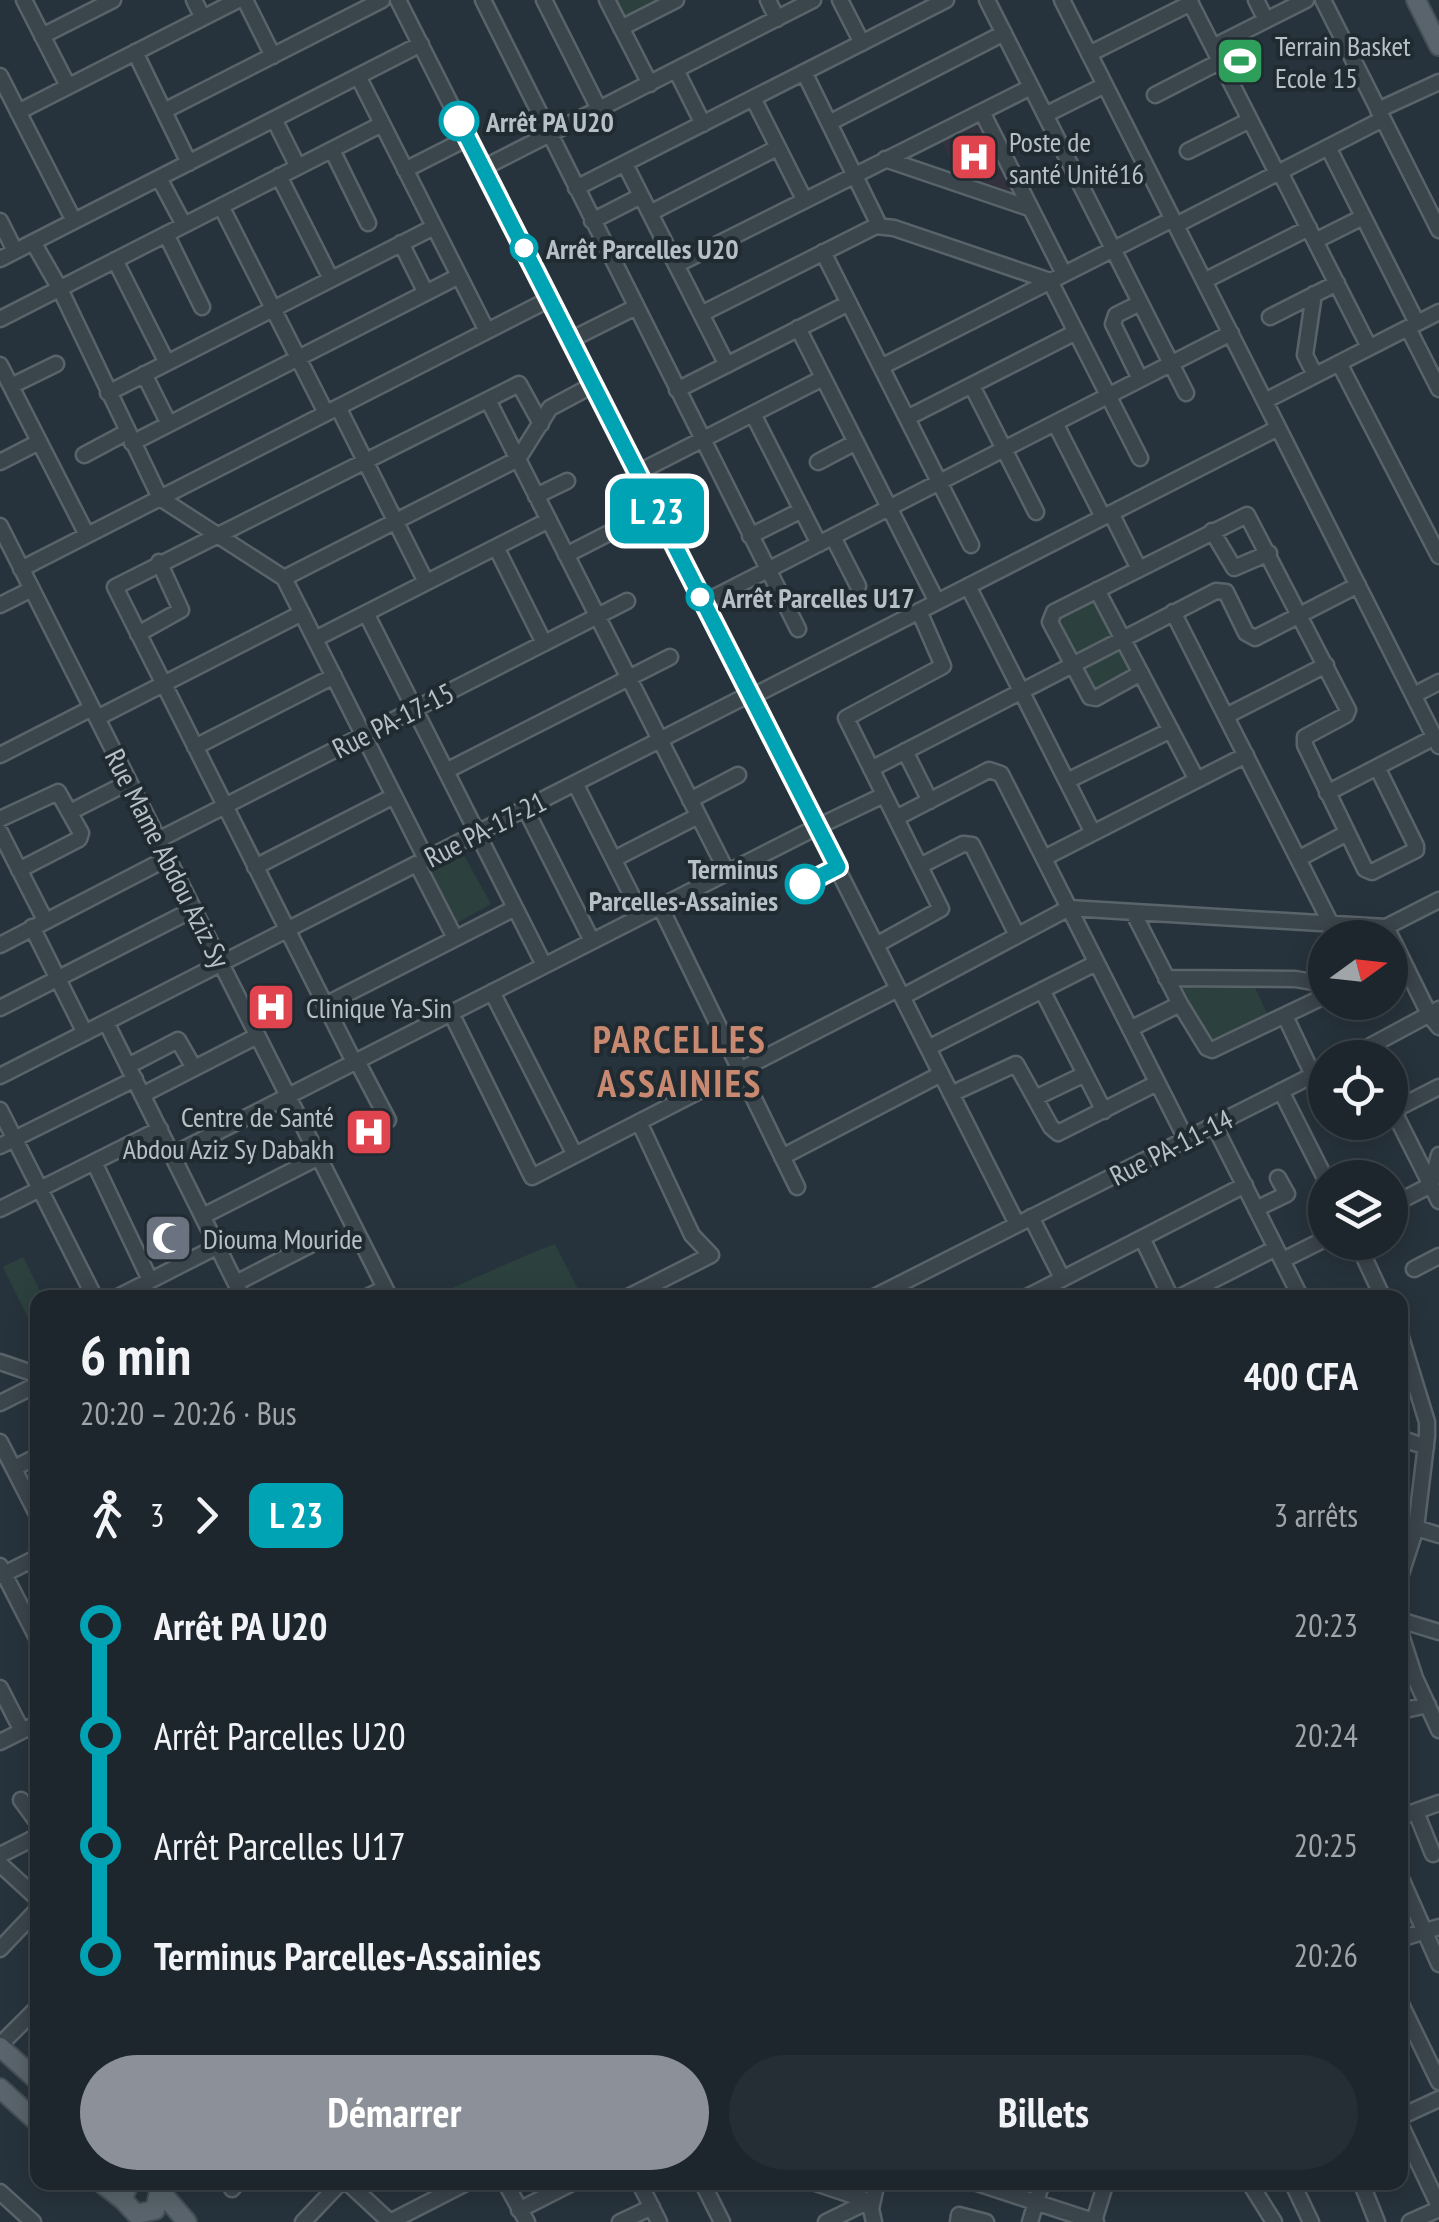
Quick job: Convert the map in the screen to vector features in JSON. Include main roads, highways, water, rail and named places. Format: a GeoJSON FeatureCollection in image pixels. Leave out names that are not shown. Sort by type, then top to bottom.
{"type":"FeatureCollection","features":[{"type":"Feature","properties":{"kind":"main road"},"geometry":{"type":"LineString","coordinates":[[1416,0],[1439,46]]}},
{"type":"Feature","properties":{"kind":"main road"},"geometry":{"type":"LineString","coordinates":[[0,2046],[30,2074]]}},
{"type":"Feature","properties":{"kind":"main road"},"geometry":{"type":"LineString","coordinates":[[2,2095],[30,2117]]}},
{"type":"Feature","properties":{"kind":"main road"},"geometry":{"type":"LineString","coordinates":[[110,2190],[131,2208],[155,2210],[156,2190]]}},
{"type":"Feature","properties":{"kind":"main road"},"geometry":{"type":"LineString","coordinates":[[159,2190],[187,2222]]}},
{"type":"Feature","properties":{"kind":"place","name":"Terrain Basket Ecole 15"},"geometry":{"type":"Point","coordinates":[1240,61]}},
{"type":"Feature","properties":{"kind":"place","name":"Arrêt PA U20"},"geometry":{"type":"Point","coordinates":[459,121]}},
{"type":"Feature","properties":{"kind":"place","name":"Poste de santé Unité16"},"geometry":{"type":"Point","coordinates":[974,157]}},
{"type":"Feature","properties":{"kind":"place","name":"Arrêt Parcelles U20"},"geometry":{"type":"Point","coordinates":[524,248]}},
{"type":"Feature","properties":{"kind":"place","name":"Arrêt Parcelles U17"},"geometry":{"type":"Point","coordinates":[700,597]}},
{"type":"Feature","properties":{"kind":"place","name":"Terminus Parcelles-Assainies"},"geometry":{"type":"Point","coordinates":[805,884]}},
{"type":"Feature","properties":{"kind":"place","name":"Clinique Ya-Sin"},"geometry":{"type":"Point","coordinates":[271,1007]}},
{"type":"Feature","properties":{"kind":"place","name":"Centre de Santé Abdou Aziz Sy Dabakh"},"geometry":{"type":"Point","coordinates":[369,1132]}},
{"type":"Feature","properties":{"kind":"place","name":"Diouma Mouride"},"geometry":{"type":"Point","coordinates":[168,1238]}},
{"type":"Feature","properties":{"kind":"district","name":"PARCELLES ASSAINIES"},"geometry":{"type":"Point","coordinates":[680,1060]}}]}
